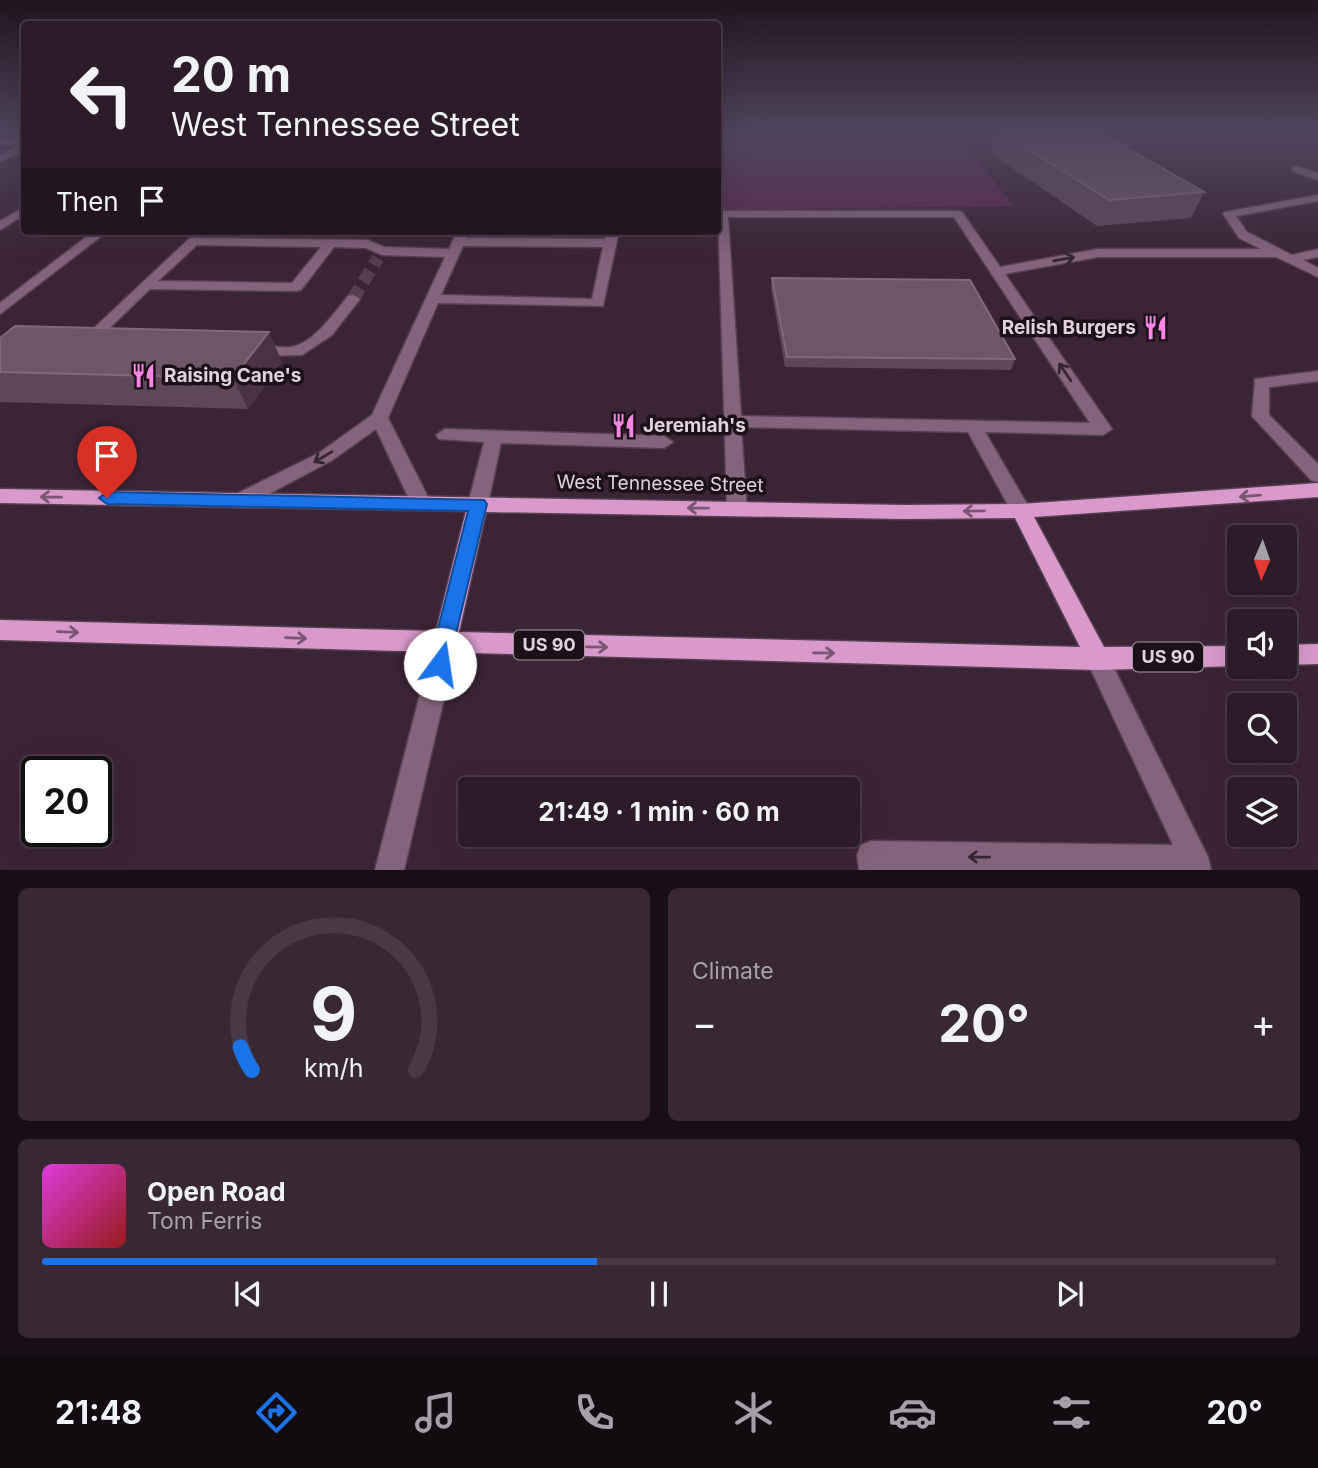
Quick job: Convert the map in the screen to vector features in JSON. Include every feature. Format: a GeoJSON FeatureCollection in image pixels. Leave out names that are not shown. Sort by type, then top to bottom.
{"type":"FeatureCollection","features":[{"type":"Feature","properties":{"kind":"main road","name":"West Tennessee Street"},"geometry":{"type":"LineString","coordinates":[[0,496],[737,509],[1021,511],[1318,490]]}},
{"type":"Feature","properties":{"kind":"main road"},"geometry":{"type":"LineString","coordinates":[[445,643],[478,504]]}},
{"type":"Feature","properties":{"kind":"main road"},"geometry":{"type":"LineString","coordinates":[[1021,511],[1098,659]]}},
{"type":"Feature","properties":{"kind":"main road","name":"US 90"},"geometry":{"type":"LineString","coordinates":[[0,630],[1098,659],[1227,656]]}},
{"type":"Feature","properties":{"kind":"main road"},"geometry":{"type":"LineString","coordinates":[[1297,655],[1318,654]]}},
{"type":"Feature","properties":{"kind":"lane"},"geometry":{"type":"LineString","coordinates":[[1318,198],[1229,214],[1243,235],[1318,273]]}},
{"type":"Feature","properties":{"kind":"lane"},"geometry":{"type":"LineString","coordinates":[[0,226],[21,213]]}},
{"type":"Feature","properties":{"kind":"lane"},"geometry":{"type":"LineString","coordinates":[[734,421],[1103,429],[958,214],[722,214],[737,509]]}},
{"type":"Feature","properties":{"kind":"lane"},"geometry":{"type":"LineString","coordinates":[[0,310],[97,235]]}},
{"type":"Feature","properties":{"kind":"lane"},"geometry":{"type":"LineString","coordinates":[[107,349],[80,348],[194,241],[368,244],[380,254],[458,242],[612,237],[598,303],[432,299]]}},
{"type":"Feature","properties":{"kind":"lane"},"geometry":{"type":"LineString","coordinates":[[242,500],[326,457],[379,418],[458,242]]}},
{"type":"Feature","properties":{"kind":"lane"},"geometry":{"type":"LineString","coordinates":[[146,285],[296,287],[331,243]]}},
{"type":"Feature","properties":{"kind":"lane"},"geometry":{"type":"LineString","coordinates":[[997,271],[1098,253],[1279,253]]}},
{"type":"Feature","properties":{"kind":"lane"},"geometry":{"type":"LineString","coordinates":[[1292,260],[1318,254]]}},
{"type":"Feature","properties":{"kind":"lane"},"geometry":{"type":"LineString","coordinates":[[243,351],[297,352],[327,332],[353,299]]}},
{"type":"Feature","properties":{"kind":"lane"},"geometry":{"type":"LineString","coordinates":[[1318,376],[1261,383],[1261,416],[1318,475]]}},
{"type":"Feature","properties":{"kind":"lane"},"geometry":{"type":"LineString","coordinates":[[379,418],[421,503]]}},
{"type":"Feature","properties":{"kind":"lane"},"geometry":{"type":"LineString","coordinates":[[973,426],[1021,511]]}},
{"type":"Feature","properties":{"kind":"lane"},"geometry":{"type":"LineString","coordinates":[[445,435],[664,442]]}},
{"type":"Feature","properties":{"kind":"lane"},"geometry":{"type":"LineString","coordinates":[[478,504],[494,437]]}},
{"type":"Feature","properties":{"kind":"lane"},"geometry":{"type":"LineString","coordinates":[[389,870],[445,643]]}},
{"type":"Feature","properties":{"kind":"lane"},"geometry":{"type":"LineString","coordinates":[[874,870],[871,855],[1196,865],[1098,659]]}},
{"type":"Feature","properties":{"kind":"shaded area"},"geometry":{"type":"Polygon","coordinates":[[[721,175],[989,175],[1014,206],[721,210],[721,175]]]}},
{"type":"Feature","properties":{"kind":"building"},"geometry":{"type":"Polygon","coordinates":[[[1069,175],[1174,175],[1204,192],[1109,200],[1069,175]]]}},
{"type":"Feature","properties":{"kind":"building"},"geometry":{"type":"Polygon","coordinates":[[[772,278],[970,280],[1015,359],[787,357],[772,278]]]}},
{"type":"Feature","properties":{"kind":"building"},"geometry":{"type":"Polygon","coordinates":[[[15,326],[269,332],[233,378],[0,372],[0,338],[15,326]]]}},
{"type":"Feature","properties":{"kind":"tunnel"},"geometry":{"type":"LineString","coordinates":[[353,299],[378,258]]}},
{"type":"Feature","properties":{"kind":"place","name":"Relish Burgers"},"geometry":{"type":"Point","coordinates":[1156,327]}},
{"type":"Feature","properties":{"kind":"place","name":"Raising Cane's"},"geometry":{"type":"Point","coordinates":[144,375]}},
{"type":"Feature","properties":{"kind":"place","name":"Jeremiah's"},"geometry":{"type":"Point","coordinates":[623,425]}},
{"type":"Feature","properties":{"kind":"route"},"geometry":{"type":"LineString","coordinates":[[107,498],[478,504],[440,664]]}}]}
